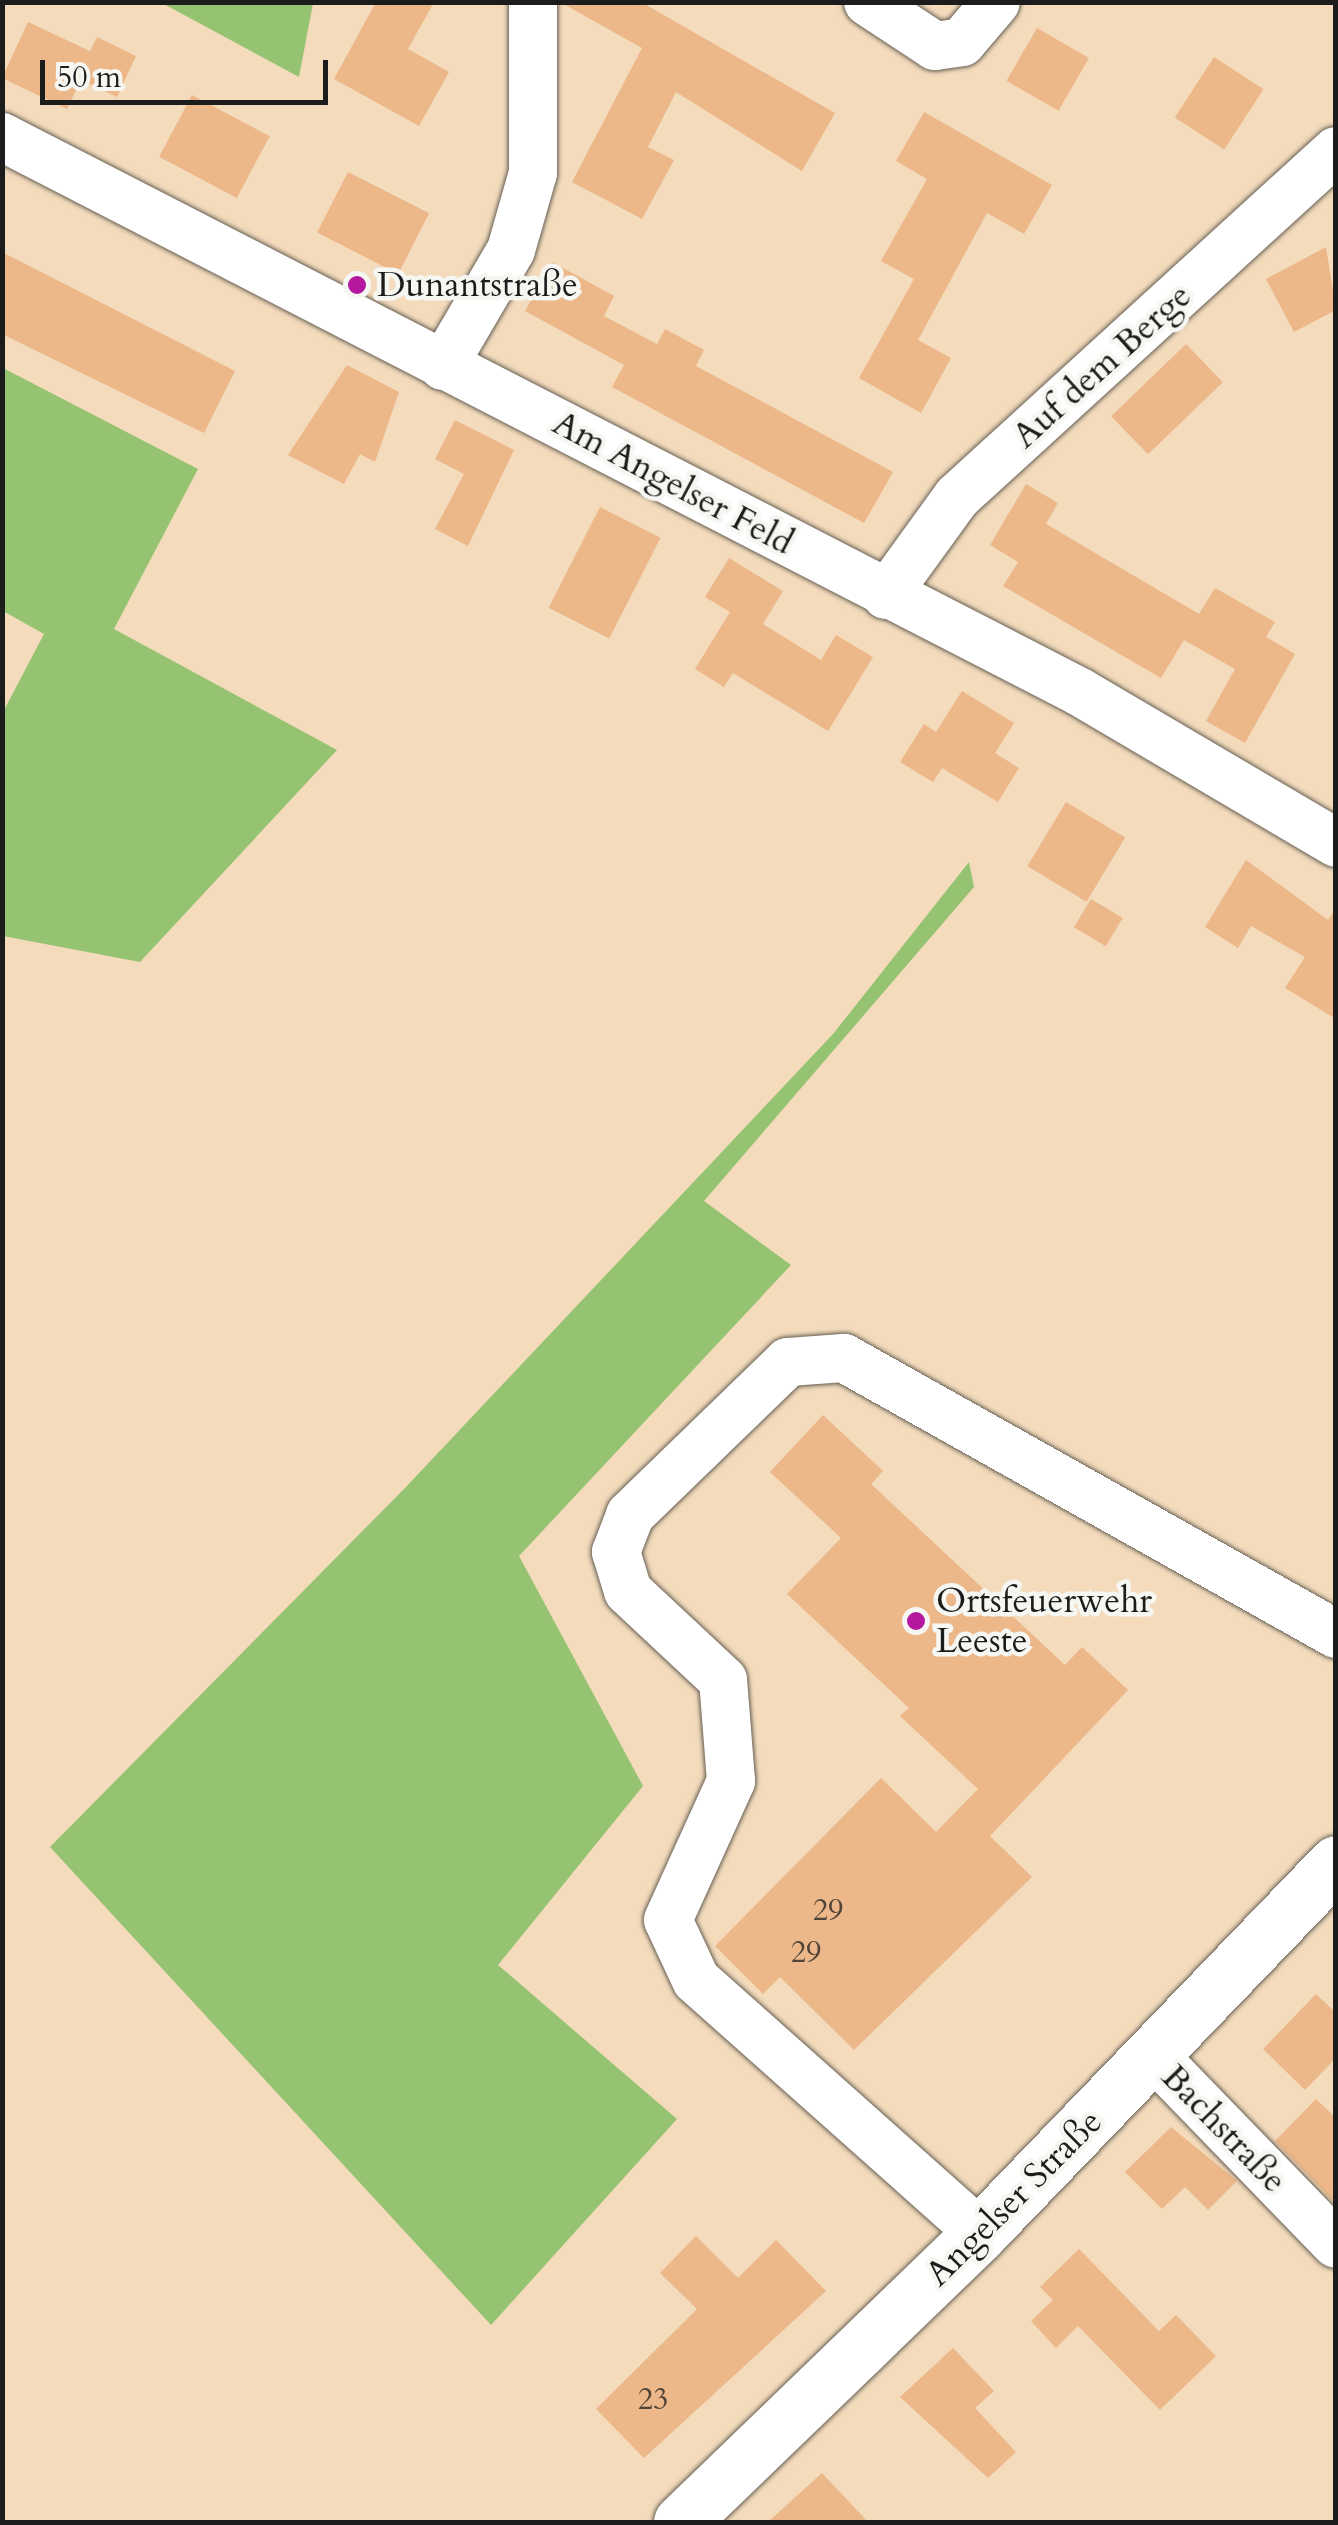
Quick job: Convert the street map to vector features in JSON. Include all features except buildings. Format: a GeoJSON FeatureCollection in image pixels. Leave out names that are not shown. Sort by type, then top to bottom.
{"type":"FeatureCollection","features":[{"type":"Feature","properties":{"kind":"main road","name":"Angelser Straße"},"geometry":{"type":"LineString","coordinates":[[681,2522],[980,2233],[1154,2057],[1336,1864]]}},
{"type":"Feature","properties":{"kind":"street"},"geometry":{"type":"LineString","coordinates":[[443,366],[511,250],[533,173],[533,2]]}},
{"type":"Feature","properties":{"kind":"street"},"geometry":{"type":"LineString","coordinates":[[868,2],[936,46],[962,42],[996,2]]}},
{"type":"Feature","properties":{"kind":"street","name":"Am Angelser Feld"},"geometry":{"type":"LineString","coordinates":[[2,137],[1080,692],[1336,843]]}},
{"type":"Feature","properties":{"kind":"street","name":"Auf dem Berge"},"geometry":{"type":"LineString","coordinates":[[886,595],[956,497],[1336,151]]}},
{"type":"Feature","properties":{"kind":"street"},"geometry":{"type":"LineString","coordinates":[[980,2233],[696,1980],[668,1920],[731,1781],[723,1680],[628,1591],[616,1552],[630,1515],[788,1362],[844,1358],[1336,1634]]}},
{"type":"Feature","properties":{"kind":"street","name":"Bachstraße"},"geometry":{"type":"LineString","coordinates":[[1154,2057],[1336,2244]]}},
{"type":"Feature","properties":{"kind":"green space"},"geometry":{"type":"Polygon","coordinates":[[[162,3],[313,3],[299,77],[162,3]]]}},
{"type":"Feature","properties":{"kind":"green space"},"geometry":{"type":"Polygon","coordinates":[[[3,368],[198,469],[114,629],[337,750],[140,962],[3,936],[3,712],[44,634],[3,611],[3,368]]]}},
{"type":"Feature","properties":{"kind":"green space"},"geometry":{"type":"Polygon","coordinates":[[[969,862],[974,887],[704,1201],[791,1265],[519,1556],[643,1786],[498,1965],[677,2119],[491,2325],[50,1847],[405,1488],[833,1034],[969,862]]]}},
{"type":"Feature","properties":{"kind":"place","name":"Dunantstraße"},"geometry":{"type":"Point","coordinates":[357,285]}},
{"type":"Feature","properties":{"kind":"place","name":"Ortsfeuerwehr Leeste"},"geometry":{"type":"Point","coordinates":[916,1621]}}]}
